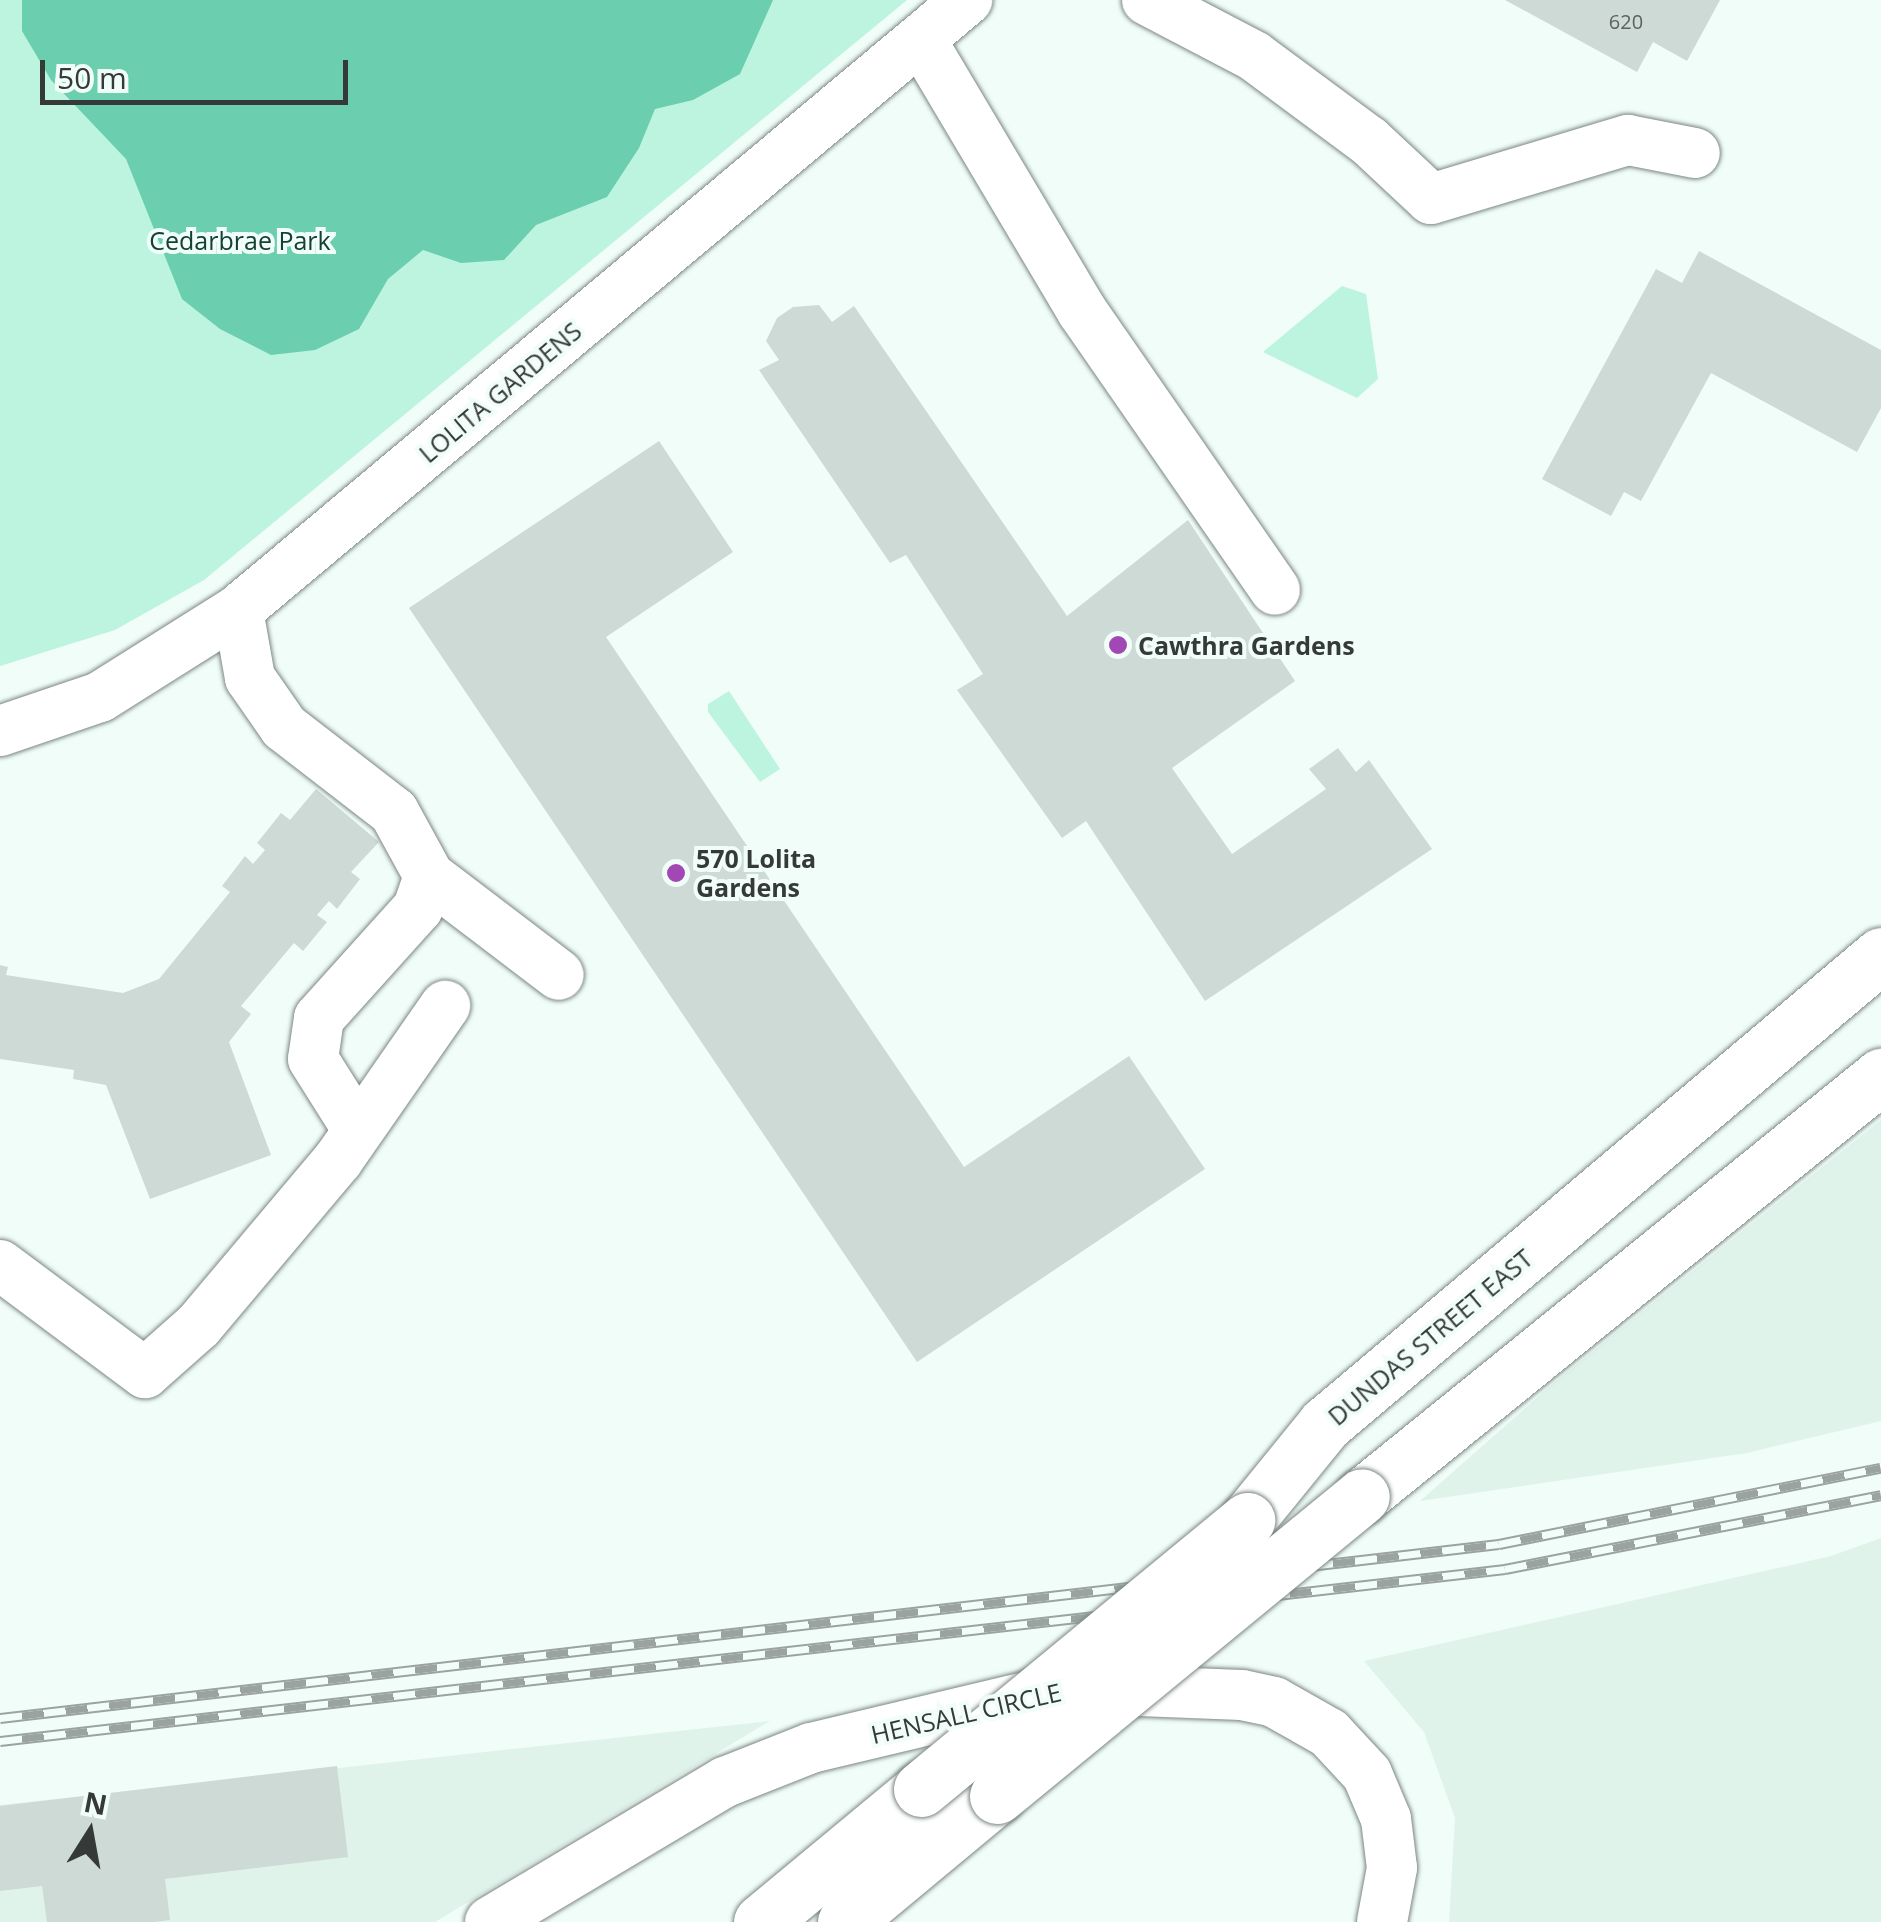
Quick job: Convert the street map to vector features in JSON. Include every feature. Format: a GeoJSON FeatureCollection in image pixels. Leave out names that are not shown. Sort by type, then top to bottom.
{"type":"FeatureCollection","features":[{"type":"Feature","properties":{"kind":"main road","name":"DUNDAS STREET EAST"},"geometry":{"type":"LineString","coordinates":[[761,1922],[1248,1520],[1325,1424],[1881,955]]}},
{"type":"Feature","properties":{"kind":"main road"},"geometry":{"type":"LineString","coordinates":[[845,1922],[1881,1076]]}},
{"type":"Feature","properties":{"kind":"street","name":"LOLITA GARDENS"},"geometry":{"type":"LineString","coordinates":[[0,731],[100,697],[238,610],[967,0]]}},
{"type":"Feature","properties":{"kind":"street"},"geometry":{"type":"LineString","coordinates":[[1147,0],[1254,56],[1369,141],[1431,200],[1628,140],[1695,153]]}},
{"type":"Feature","properties":{"kind":"street"},"geometry":{"type":"LineString","coordinates":[[921,40],[1082,311],[1275,590]]}},
{"type":"Feature","properties":{"kind":"street"},"geometry":{"type":"LineString","coordinates":[[238,610],[250,678],[284,727],[394,812],[429,876],[559,975]]}},
{"type":"Feature","properties":{"kind":"street"},"geometry":{"type":"LineString","coordinates":[[357,1129],[313,1059],[319,1018],[418,908],[429,876]]}},
{"type":"Feature","properties":{"kind":"street"},"geometry":{"type":"LineString","coordinates":[[0,1265],[145,1373],[210,1312],[357,1129],[445,1006]]}},
{"type":"Feature","properties":{"kind":"street","name":"HENSALL CIRCLE"},"geometry":{"type":"LineString","coordinates":[[490,1922],[724,1782],[811,1748],[1062,1688],[1242,1696],[1274,1702],[1329,1733],[1368,1774],[1386,1819],[1392,1868],[1382,1922]]}},
{"type":"Feature","properties":{"kind":"shaded area"},"geometry":{"type":"Polygon","coordinates":[[[1881,1120],[1881,1421],[1747,1453],[1420,1501],[1555,1382],[1881,1120]]]}},
{"type":"Feature","properties":{"kind":"shaded area"},"geometry":{"type":"Polygon","coordinates":[[[1881,1538],[1881,1922],[1449,1922],[1455,1818],[1424,1732],[1364,1661],[1831,1556],[1881,1538]]]}},
{"type":"Feature","properties":{"kind":"shaded area"},"geometry":{"type":"Polygon","coordinates":[[[770,1721],[435,1922],[0,1922],[0,1805],[770,1721]]]}},
{"type":"Feature","properties":{"kind":"green space","name":"Cedarbrae Park"},"geometry":{"type":"Polygon","coordinates":[[[0,0],[907,0],[204,580],[115,630],[0,666],[0,0]]]}},
{"type":"Feature","properties":{"kind":"green space"},"geometry":{"type":"Polygon","coordinates":[[[22,0],[773,0],[740,74],[693,100],[655,109],[639,148],[607,197],[536,225],[504,260],[461,263],[423,250],[388,279],[359,329],[315,350],[271,355],[220,329],[182,299],[126,159],[51,80],[22,31],[22,0]]]}},
{"type":"Feature","properties":{"kind":"green space"},"geometry":{"type":"Polygon","coordinates":[[[1342,286],[1366,294],[1378,379],[1357,398],[1263,352],[1342,286]]]}},
{"type":"Feature","properties":{"kind":"green space"},"geometry":{"type":"Polygon","coordinates":[[[729,691],[780,769],[760,782],[708,712],[708,704],[729,691]]]}},
{"type":"Feature","properties":{"kind":"building"},"geometry":{"type":"Polygon","coordinates":[[[1505,0],[1720,0],[1687,61],[1653,42],[1637,72],[1505,0]]]}},
{"type":"Feature","properties":{"kind":"building"},"geometry":{"type":"Polygon","coordinates":[[[1699,251],[1881,350],[1881,408],[1857,452],[1711,373],[1641,501],[1624,492],[1611,516],[1542,479],[1656,269],[1682,283],[1699,251]]]}},
{"type":"Feature","properties":{"kind":"building","name":"Cawthra Gardens"},"geometry":{"type":"Polygon","coordinates":[[[819,305],[832,322],[854,306],[1067,616],[1188,520],[1295,681],[1172,768],[1232,854],[1326,789],[1309,769],[1338,748],[1356,772],[1369,760],[1432,849],[1205,1001],[1086,821],[1062,838],[957,690],[983,674],[906,555],[890,563],[759,370],[779,360],[766,341],[777,318],[793,307],[819,305]]]}},
{"type":"Feature","properties":{"kind":"building","name":"570 Lolita Gardens"},"geometry":{"type":"Polygon","coordinates":[[[659,441],[733,552],[606,637],[964,1167],[1129,1056],[1205,1169],[917,1362],[409,608],[659,441]]]}},
{"type":"Feature","properties":{"kind":"building"},"geometry":{"type":"Polygon","coordinates":[[[316,789],[379,842],[351,872],[360,879],[337,909],[329,901],[317,915],[327,922],[303,951],[294,943],[241,1006],[251,1014],[229,1042],[271,1155],[150,1199],[106,1085],[73,1079],[74,1070],[0,1059],[0,965],[8,967],[6,975],[123,993],[159,979],[230,892],[222,886],[245,856],[253,864],[265,850],[257,843],[281,813],[290,820],[316,789]]]}},
{"type":"Feature","properties":{"kind":"building"},"geometry":{"type":"Polygon","coordinates":[[[337,1766],[348,1857],[165,1879],[170,1920],[154,1922],[47,1922],[42,1886],[0,1891],[0,1806],[337,1766]]]}},
{"type":"Feature","properties":{"kind":"railway"},"geometry":{"type":"LineString","coordinates":[[0,1718],[1499,1544],[1881,1468]]}},
{"type":"Feature","properties":{"kind":"railway"},"geometry":{"type":"LineString","coordinates":[[0,1741],[1505,1569],[1881,1495]]}},
{"type":"Feature","properties":{"kind":"place","name":"Cawthra Gardens"},"geometry":{"type":"Point","coordinates":[1118,645]}},
{"type":"Feature","properties":{"kind":"place","name":"570 Lolita Gardens"},"geometry":{"type":"Point","coordinates":[676,873]}}]}
